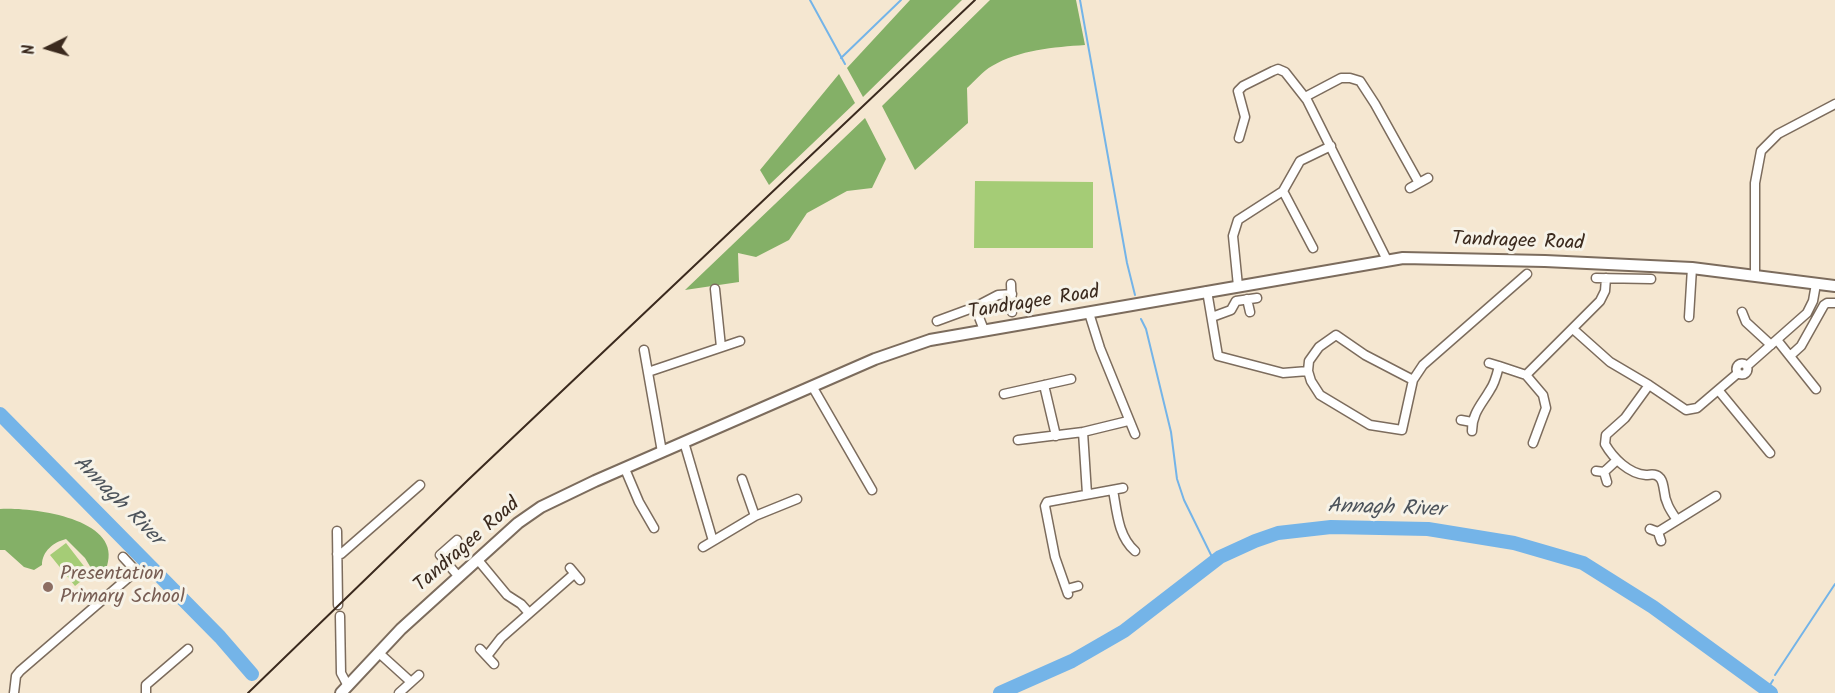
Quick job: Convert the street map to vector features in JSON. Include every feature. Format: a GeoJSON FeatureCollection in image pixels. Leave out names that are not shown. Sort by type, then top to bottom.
{"type":"FeatureCollection","features":[{"type":"Feature","properties":{"kind":"main road","name":"Tandragee Road"},"geometry":{"type":"LineString","coordinates":[[345,689],[401,629],[518,523],[541,507],[812,386],[912,345],[930,340],[1387,260],[1425,257],[1692,268],[1835,286]]}},
{"type":"Feature","properties":{"kind":"street"},"geometry":{"type":"LineString","coordinates":[[1239,138],[1245,117],[1238,91],[1243,86],[1273,71],[1282,70],[1305,97],[1387,260]]}},
{"type":"Feature","properties":{"kind":"street"},"geometry":{"type":"LineString","coordinates":[[1305,97],[1341,78],[1360,81],[1419,183]]}},
{"type":"Feature","properties":{"kind":"street"},"geometry":{"type":"LineString","coordinates":[[1755,276],[1755,183],[1761,151],[1779,134],[1835,104]]}},
{"type":"Feature","properties":{"kind":"street"},"geometry":{"type":"LineString","coordinates":[[1238,286],[1233,236],[1238,220],[1283,191],[1300,161],[1331,146]]}},
{"type":"Feature","properties":{"kind":"street"},"geometry":{"type":"LineString","coordinates":[[1410,188],[1428,178]]}},
{"type":"Feature","properties":{"kind":"street"},"geometry":{"type":"LineString","coordinates":[[1283,191],[1313,248]]}},
{"type":"Feature","properties":{"kind":"street"},"geometry":{"type":"LineString","coordinates":[[1689,317],[1692,268]]}},
{"type":"Feature","properties":{"kind":"street"},"geometry":{"type":"LineString","coordinates":[[1413,380],[1365,355],[1336,335],[1319,347],[1309,362],[1308,371],[1311,381],[1320,395],[1370,424],[1402,430],[1413,380],[1424,365],[1527,274]]}},
{"type":"Feature","properties":{"kind":"street"},"geometry":{"type":"LineString","coordinates":[[1596,278],[1651,279]]}},
{"type":"Feature","properties":{"kind":"street"},"geometry":{"type":"LineString","coordinates":[[1527,375],[1602,297],[1606,278]]}},
{"type":"Feature","properties":{"kind":"street"},"geometry":{"type":"LineString","coordinates":[[1011,284],[1012,312]]}},
{"type":"Feature","properties":{"kind":"street"},"geometry":{"type":"LineString","coordinates":[[1573,328],[1602,357],[1683,408],[1690,410],[1697,408],[1738,373],[1746,374],[1747,366],[1809,310],[1814,302],[1816,284]]}},
{"type":"Feature","properties":{"kind":"street"},"geometry":{"type":"LineString","coordinates":[[715,289],[721,347]]}},
{"type":"Feature","properties":{"kind":"street"},"geometry":{"type":"LineString","coordinates":[[1207,291],[1218,356],[1283,373],[1308,371]]}},
{"type":"Feature","properties":{"kind":"street"},"geometry":{"type":"LineString","coordinates":[[936,321],[975,307],[998,295],[1011,294]]}},
{"type":"Feature","properties":{"kind":"street"},"geometry":{"type":"LineString","coordinates":[[1212,317],[1231,310],[1236,301],[1257,298]]}},
{"type":"Feature","properties":{"kind":"street"},"geometry":{"type":"LineString","coordinates":[[1246,299],[1250,312]]}},
{"type":"Feature","properties":{"kind":"street"},"geometry":{"type":"LineString","coordinates":[[1790,356],[1801,346],[1824,305],[1835,303]]}},
{"type":"Feature","properties":{"kind":"street"},"geometry":{"type":"LineString","coordinates":[[975,307],[984,330]]}},
{"type":"Feature","properties":{"kind":"street"},"geometry":{"type":"LineString","coordinates":[[1742,312],[1746,322],[1790,356],[1816,389]]}},
{"type":"Feature","properties":{"kind":"street"},"geometry":{"type":"LineString","coordinates":[[958,313],[962,323]]}},
{"type":"Feature","properties":{"kind":"street"},"geometry":{"type":"LineString","coordinates":[[1089,313],[1100,348],[1134,434]]}},
{"type":"Feature","properties":{"kind":"street"},"geometry":{"type":"LineString","coordinates":[[648,372],[740,341]]}},
{"type":"Feature","properties":{"kind":"street"},"geometry":{"type":"LineString","coordinates":[[644,350],[662,452]]}},
{"type":"Feature","properties":{"kind":"street"},"geometry":{"type":"LineString","coordinates":[[1489,363],[1527,375],[1543,395],[1546,402],[1545,413],[1533,443]]}},
{"type":"Feature","properties":{"kind":"street"},"geometry":{"type":"LineString","coordinates":[[1461,420],[1472,427],[1479,405],[1492,388],[1499,366]]}},
{"type":"Feature","properties":{"kind":"street"},"geometry":{"type":"LineString","coordinates":[[1014,404],[1008,393],[1071,379]]}},
{"type":"Feature","properties":{"kind":"street"},"geometry":{"type":"LineString","coordinates":[[1044,385],[1056,436]]}},
{"type":"Feature","properties":{"kind":"street"},"geometry":{"type":"LineString","coordinates":[[1649,385],[1625,418],[1605,438],[1605,444],[1617,460],[1640,473],[1660,477],[1666,503],[1677,520]]}},
{"type":"Feature","properties":{"kind":"street"},"geometry":{"type":"LineString","coordinates":[[812,386],[872,490]]}},
{"type":"Feature","properties":{"kind":"street"},"geometry":{"type":"LineString","coordinates":[[1719,391],[1770,453]]}},
{"type":"Feature","properties":{"kind":"street"},"geometry":{"type":"LineString","coordinates":[[1018,440],[1083,432],[1128,421]]}},
{"type":"Feature","properties":{"kind":"street"},"geometry":{"type":"LineString","coordinates":[[1083,432],[1087,494]]}},
{"type":"Feature","properties":{"kind":"street"},"geometry":{"type":"LineString","coordinates":[[684,442],[713,541]]}},
{"type":"Feature","properties":{"kind":"street"},"geometry":{"type":"LineString","coordinates":[[1607,482],[1600,472],[1617,460]]}},
{"type":"Feature","properties":{"kind":"street"},"geometry":{"type":"LineString","coordinates":[[625,469],[639,502],[654,528]]}},
{"type":"Feature","properties":{"kind":"street"},"geometry":{"type":"LineString","coordinates":[[742,478],[755,516]]}},
{"type":"Feature","properties":{"kind":"street"},"geometry":{"type":"LineString","coordinates":[[337,554],[341,554],[420,485]]}},
{"type":"Feature","properties":{"kind":"street"},"geometry":{"type":"LineString","coordinates":[[1078,586],[1068,592],[1055,557],[1045,506],[1047,502],[1123,488]]}},
{"type":"Feature","properties":{"kind":"street"},"geometry":{"type":"LineString","coordinates":[[1113,490],[1118,519],[1132,549],[1122,554]]}},
{"type":"Feature","properties":{"kind":"street"},"geometry":{"type":"LineString","coordinates":[[1661,542],[1654,531],[1716,496]]}},
{"type":"Feature","properties":{"kind":"street"},"geometry":{"type":"LineString","coordinates":[[703,547],[755,516],[797,500]]}},
{"type":"Feature","properties":{"kind":"street"},"geometry":{"type":"LineString","coordinates":[[337,531],[338,605]]}},
{"type":"Feature","properties":{"kind":"street"},"geometry":{"type":"LineString","coordinates":[[457,540],[440,555],[459,577]]}},
{"type":"Feature","properties":{"kind":"street"},"geometry":{"type":"LineString","coordinates":[[14,693],[16,676],[20,671],[136,571],[123,557]]}},
{"type":"Feature","properties":{"kind":"street"},"geometry":{"type":"LineString","coordinates":[[478,560],[507,595],[521,604],[529,613]]}},
{"type":"Feature","properties":{"kind":"street"},"geometry":{"type":"LineString","coordinates":[[494,664],[483,652],[575,574]]}},
{"type":"Feature","properties":{"kind":"street"},"geometry":{"type":"LineString","coordinates":[[340,616],[341,673],[345,689]]}},
{"type":"Feature","properties":{"kind":"street"},"geometry":{"type":"LineString","coordinates":[[146,693],[146,685],[188,649]]}},
{"type":"Feature","properties":{"kind":"street"},"geometry":{"type":"LineString","coordinates":[[379,653],[411,682]]}},
{"type":"Feature","properties":{"kind":"street"},"geometry":{"type":"LineString","coordinates":[[399,693],[419,675]]}},
{"type":"Feature","properties":{"kind":"green space"},"geometry":{"type":"Polygon","coordinates":[[[910,0],[962,0],[863,97],[847,68],[910,0]]]}},
{"type":"Feature","properties":{"kind":"green space"},"geometry":{"type":"Polygon","coordinates":[[[990,0],[1076,0],[1085,45],[1025,53],[1002,61],[982,73],[967,88],[968,123],[915,170],[882,106],[990,0]]]}},
{"type":"Feature","properties":{"kind":"green space"},"geometry":{"type":"Polygon","coordinates":[[[839,74],[855,103],[769,185],[760,170],[839,74]]]}},
{"type":"Feature","properties":{"kind":"green space"},"geometry":{"type":"Polygon","coordinates":[[[865,118],[886,159],[872,188],[847,191],[807,213],[789,240],[756,257],[738,253],[739,282],[685,290],[865,118]]]}},
{"type":"Feature","properties":{"kind":"green space"},"geometry":{"type":"Polygon","coordinates":[[[975,181],[1093,182],[1093,248],[974,248],[975,181]]]}},
{"type":"Feature","properties":{"kind":"green space"},"geometry":{"type":"Polygon","coordinates":[[[0,509],[32,510],[71,519],[88,526],[101,537],[108,550],[107,566],[94,573],[85,558],[66,539],[50,548],[44,555],[42,565],[34,570],[24,567],[5,550],[0,550],[0,509]]]}},
{"type":"Feature","properties":{"kind":"green space"},"geometry":{"type":"Polygon","coordinates":[[[66,543],[90,574],[75,586],[50,555],[66,543]]]}},
{"type":"Feature","properties":{"kind":"waterway"},"geometry":{"type":"LineString","coordinates":[[810,0],[845,64]]}},
{"type":"Feature","properties":{"kind":"waterway"},"geometry":{"type":"LineString","coordinates":[[841,58],[901,0]]}},
{"type":"Feature","properties":{"kind":"waterway"},"geometry":{"type":"LineString","coordinates":[[1080,0],[1127,263],[1135,295]]}},
{"type":"Feature","properties":{"kind":"waterway"},"geometry":{"type":"LineString","coordinates":[[1141,319],[1146,329],[1171,432],[1177,479],[1184,500],[1214,561]]}},
{"type":"Feature","properties":{"kind":"waterway","name":"Annagh River"},"geometry":{"type":"LineString","coordinates":[[0,414],[220,637],[252,674]]}},
{"type":"Feature","properties":{"kind":"waterway","name":"Annagh River"},"geometry":{"type":"LineString","coordinates":[[1000,693],[1072,661],[1124,631],[1220,557],[1278,533],[1331,527],[1428,529],[1514,543],[1583,563],[1653,607],[1771,693]]}},
{"type":"Feature","properties":{"kind":"waterway"},"geometry":{"type":"LineString","coordinates":[[1775,675],[1835,584]]}},
{"type":"Feature","properties":{"kind":"waterway"},"geometry":{"type":"LineString","coordinates":[[1767,690],[1773,680]]}},
{"type":"Feature","properties":{"kind":"railway"},"geometry":{"type":"LineString","coordinates":[[248,693],[468,480],[975,0]]}},
{"type":"Feature","properties":{"kind":"place","name":"Presentation Primary School"},"geometry":{"type":"Point","coordinates":[48,587]}}]}
